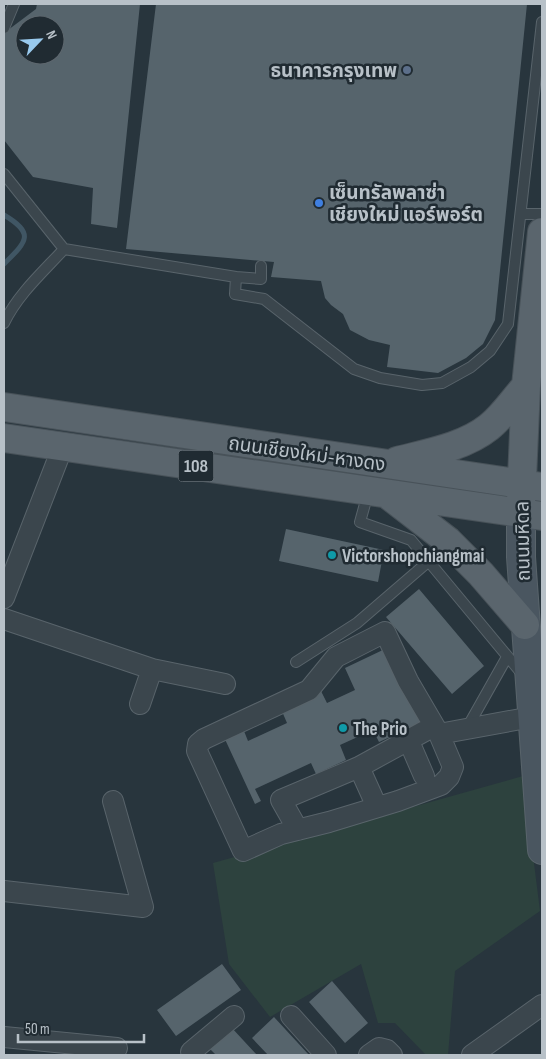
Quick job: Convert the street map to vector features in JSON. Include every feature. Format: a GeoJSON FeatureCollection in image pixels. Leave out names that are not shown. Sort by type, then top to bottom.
{"type":"FeatureCollection","features":[{"type":"Feature","properties":{"kind":"main road","name":"ถนนมหิดล"},"geometry":{"type":"LineString","coordinates":[[542,232],[526,386],[532,485],[531,514],[520,557],[540,802],[542,850]]}},
{"type":"Feature","properties":{"kind":"main road"},"geometry":{"type":"LineString","coordinates":[[386,464],[443,449],[489,427],[526,386]]}},
{"type":"Feature","properties":{"kind":"main road","name":"ถนนเชียงใหม่-หางดง"},"geometry":{"type":"LineString","coordinates":[[4,407],[532,485]]}},
{"type":"Feature","properties":{"kind":"main road","name":"ถนนเชียงใหม่-หางดง"},"geometry":{"type":"LineString","coordinates":[[4,438],[531,514]]}},
{"type":"Feature","properties":{"kind":"main road"},"geometry":{"type":"LineString","coordinates":[[378,493],[448,541],[481,574],[525,625]]}},
{"type":"Feature","properties":{"kind":"street"},"geometry":{"type":"LineString","coordinates":[[4,598],[63,446]]}},
{"type":"Feature","properties":{"kind":"street"},"geometry":{"type":"LineString","coordinates":[[4,619],[152,669],[226,684]]}},
{"type":"Feature","properties":{"kind":"street"},"geometry":{"type":"LineString","coordinates":[[385,632],[408,681],[436,730],[452,767],[449,777],[441,785],[398,801],[281,834],[243,850],[197,751],[198,744],[204,739],[309,690],[336,656],[385,632]]}},
{"type":"Feature","properties":{"kind":"street"},"geometry":{"type":"LineString","coordinates":[[140,704],[152,669]]}},
{"type":"Feature","properties":{"kind":"street"},"geometry":{"type":"LineString","coordinates":[[298,830],[281,800],[360,766],[408,739],[436,730],[467,728],[532,716]]}},
{"type":"Feature","properties":{"kind":"street"},"geometry":{"type":"LineString","coordinates":[[408,739],[424,776]]}},
{"type":"Feature","properties":{"kind":"street"},"geometry":{"type":"LineString","coordinates":[[360,766],[377,807]]}},
{"type":"Feature","properties":{"kind":"street"},"geometry":{"type":"LineString","coordinates":[[4,894],[143,907],[112,802]]}},
{"type":"Feature","properties":{"kind":"street"},"geometry":{"type":"LineString","coordinates":[[472,1055],[542,1005]]}},
{"type":"Feature","properties":{"kind":"street"},"geometry":{"type":"LineString","coordinates":[[194,1055],[191,1052],[234,1016]]}},
{"type":"Feature","properties":{"kind":"street"},"geometry":{"type":"LineString","coordinates":[[291,1016],[326,1055]]}},
{"type":"Feature","properties":{"kind":"street"},"geometry":{"type":"LineString","coordinates":[[4,1037],[117,1048]]}},
{"type":"Feature","properties":{"kind":"street"},"geometry":{"type":"LineString","coordinates":[[369,1055],[378,1048],[381,1048],[387,1050],[392,1055]]}},
{"type":"Feature","properties":{"kind":"lane"},"geometry":{"type":"LineString","coordinates":[[4,28],[14,4]]}},
{"type":"Feature","properties":{"kind":"lane"},"geometry":{"type":"LineString","coordinates":[[236,277],[236,294],[264,299],[354,369],[380,378],[422,385],[442,383],[471,367],[490,351],[508,324],[542,22]]}},
{"type":"Feature","properties":{"kind":"lane"},"geometry":{"type":"LineString","coordinates":[[4,174],[64,249],[236,277],[260,279],[261,266]]}},
{"type":"Feature","properties":{"kind":"lane"},"geometry":{"type":"LineString","coordinates":[[521,214],[542,214]]}},
{"type":"Feature","properties":{"kind":"lane"},"geometry":{"type":"LineString","coordinates":[[4,323],[23,293],[64,249]]}},
{"type":"Feature","properties":{"kind":"lane"},"geometry":{"type":"LineString","coordinates":[[378,493],[360,522],[411,540],[529,682]]}},
{"type":"Feature","properties":{"kind":"lane"},"geometry":{"type":"LineString","coordinates":[[296,662],[357,623],[428,561]]}},
{"type":"Feature","properties":{"kind":"lane"},"geometry":{"type":"LineString","coordinates":[[467,728],[507,657]]}},
{"type":"Feature","properties":{"kind":"green space"},"geometry":{"type":"Polygon","coordinates":[[[523,776],[540,911],[455,971],[448,1055],[426,1055],[395,1023],[378,1023],[361,964],[270,1017],[229,964],[213,863],[523,776]]]}},
{"type":"Feature","properties":{"kind":"building"},"geometry":{"type":"Polygon","coordinates":[[[37,4],[140,4],[117,228],[91,224],[93,188],[33,177],[4,140],[4,33],[15,25],[15,65],[65,65],[65,15],[28,15],[36,9],[37,4]]]}},
{"type":"Feature","properties":{"kind":"building","name":"เซ็นทรัลพลาซ่า เชียงใหม่ แอร์พอร์ต"},"geometry":{"type":"Polygon","coordinates":[[[156,4],[527,4],[495,320],[483,344],[466,358],[438,373],[387,367],[390,345],[369,340],[350,330],[343,314],[325,298],[321,281],[271,277],[274,262],[126,249],[156,4]]]}},
{"type":"Feature","properties":{"kind":"building","name":"Victorshopchiangmai"},"geometry":{"type":"Polygon","coordinates":[[[286,529],[384,550],[378,582],[279,561],[286,529]]]}},
{"type":"Feature","properties":{"kind":"building"},"geometry":{"type":"Polygon","coordinates":[[[419,589],[484,666],[452,694],[386,617],[419,589]]]}},
{"type":"Feature","properties":{"kind":"building","name":"The Prio"},"geometry":{"type":"Polygon","coordinates":[[[387,648],[421,723],[379,742],[373,730],[340,745],[346,760],[316,774],[311,763],[255,789],[261,801],[255,804],[223,735],[242,726],[248,741],[287,723],[281,709],[321,691],[327,703],[355,690],[345,668],[387,648]]]}},
{"type":"Feature","properties":{"kind":"building"},"geometry":{"type":"Polygon","coordinates":[[[222,964],[241,990],[176,1036],[157,1010],[222,964]]]}},
{"type":"Feature","properties":{"kind":"building"},"geometry":{"type":"Polygon","coordinates":[[[332,981],[368,1023],[345,1043],[309,1002],[332,981]]]}},
{"type":"Feature","properties":{"kind":"building"},"geometry":{"type":"Polygon","coordinates":[[[274,1017],[309,1055],[268,1055],[252,1038],[274,1017]]]}},
{"type":"Feature","properties":{"kind":"building"},"geometry":{"type":"Polygon","coordinates":[[[231,1027],[257,1055],[216,1055],[208,1047],[231,1027]]]}},
{"type":"Feature","properties":{"kind":"waterway"},"geometry":{"type":"LineString","coordinates":[[4,215],[21,228],[24,233],[22,244],[4,264]]}},
{"type":"Feature","properties":{"kind":"place","name":"ธนาคารกรุงเทพ"},"geometry":{"type":"Point","coordinates":[407,70]}},
{"type":"Feature","properties":{"kind":"place","name":"เซ็นทรัลพลาซ่า เชียงใหม่ แอร์พอร์ต"},"geometry":{"type":"Point","coordinates":[319,203]}},
{"type":"Feature","properties":{"kind":"place","name":"Victorshopchiangmai"},"geometry":{"type":"Point","coordinates":[332,555]}},
{"type":"Feature","properties":{"kind":"place","name":"The Prio"},"geometry":{"type":"Point","coordinates":[343,728]}}]}
